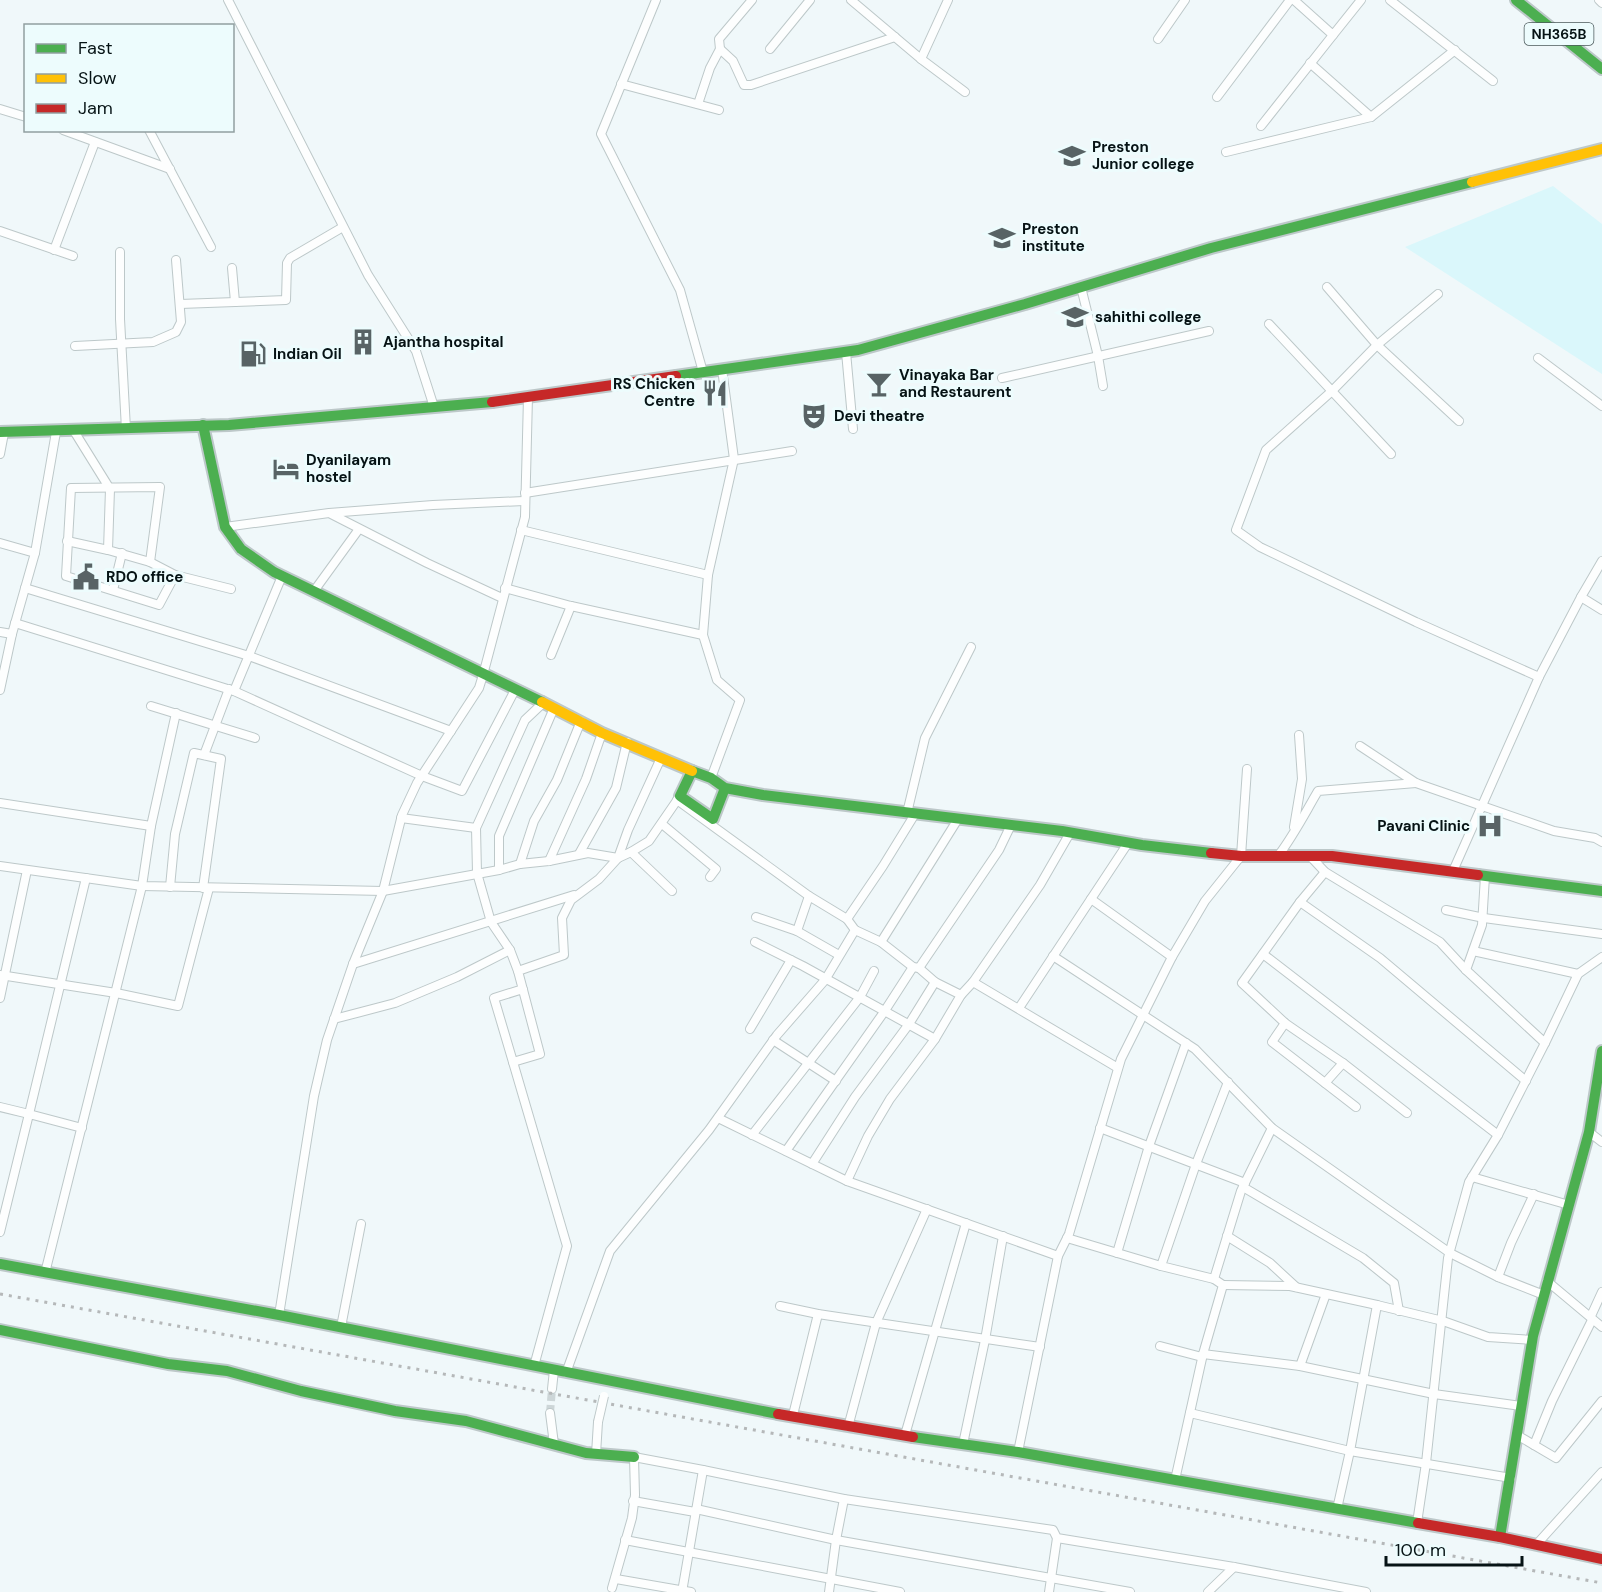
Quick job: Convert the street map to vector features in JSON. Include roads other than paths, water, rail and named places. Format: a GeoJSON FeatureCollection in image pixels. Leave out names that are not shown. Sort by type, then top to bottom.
{"type":"FeatureCollection","features":[{"type":"Feature","properties":{"kind":"main road","name":"NH365B"},"geometry":{"type":"LineString","coordinates":[[1516,0],[1602,69]]}},
{"type":"Feature","properties":{"kind":"main road","name":"NH365B"},"geometry":{"type":"LineString","coordinates":[[1528,0],[1602,58]]}},
{"type":"Feature","properties":{"kind":"main road"},"geometry":{"type":"LineString","coordinates":[[2,432],[229,425],[434,407],[528,397],[846,351],[925,332],[1211,248],[1602,149]]}},
{"type":"Feature","properties":{"kind":"main road"},"geometry":{"type":"LineString","coordinates":[[203,425],[225,527],[241,549],[282,576],[602,733],[711,778],[725,788],[763,795],[1070,833],[1128,843],[1240,856],[1332,856],[1602,891]]}},
{"type":"Feature","properties":{"kind":"main road"},"geometry":{"type":"LineString","coordinates":[[692,771],[678,798],[713,819],[725,788]]}},
{"type":"Feature","properties":{"kind":"main road"},"geometry":{"type":"LineString","coordinates":[[1500,1537],[1533,1340],[1547,1281],[1589,1132],[1602,1051]]}},
{"type":"Feature","properties":{"kind":"main road"},"geometry":{"type":"LineString","coordinates":[[0,1264],[279,1315],[848,1427],[1018,1452],[1500,1537],[1602,1559]]}},
{"type":"Feature","properties":{"kind":"main road"},"geometry":{"type":"LineString","coordinates":[[0,1330],[168,1364],[227,1371],[301,1391],[395,1411],[466,1421],[596,1454],[634,1457]]}},
{"type":"Feature","properties":{"kind":"street"},"geometry":{"type":"LineString","coordinates":[[228,0],[368,275],[416,351],[434,407]]}},
{"type":"Feature","properties":{"kind":"street"},"geometry":{"type":"LineString","coordinates":[[656,0],[600,134],[680,290],[704,372]]}},
{"type":"Feature","properties":{"kind":"street"},"geometry":{"type":"LineString","coordinates":[[698,105],[710,69],[720,49],[719,39],[752,0]]}},
{"type":"Feature","properties":{"kind":"street"},"geometry":{"type":"LineString","coordinates":[[770,49],[810,0]]}},
{"type":"Feature","properties":{"kind":"street"},"geometry":{"type":"LineString","coordinates":[[851,0],[964,92]]}},
{"type":"Feature","properties":{"kind":"street"},"geometry":{"type":"LineString","coordinates":[[921,59],[948,0]]}},
{"type":"Feature","properties":{"kind":"street"},"geometry":{"type":"LineString","coordinates":[[1158,39],[1185,0]]}},
{"type":"Feature","properties":{"kind":"street"},"geometry":{"type":"LineString","coordinates":[[1217,98],[1292,0],[1333,35]]}},
{"type":"Feature","properties":{"kind":"street"},"geometry":{"type":"LineString","coordinates":[[1261,126],[1361,0]]}},
{"type":"Feature","properties":{"kind":"street"},"geometry":{"type":"LineString","coordinates":[[1390,0],[1493,81]]}},
{"type":"Feature","properties":{"kind":"street"},"geometry":{"type":"LineString","coordinates":[[720,49],[733,61],[744,85],[751,85],[895,37]]}},
{"type":"Feature","properties":{"kind":"street"},"geometry":{"type":"LineString","coordinates":[[1226,152],[1371,117],[1455,50]]}},
{"type":"Feature","properties":{"kind":"street"},"geometry":{"type":"LineString","coordinates":[[1310,63],[1371,117]]}},
{"type":"Feature","properties":{"kind":"street"},"geometry":{"type":"LineString","coordinates":[[621,84],[719,110]]}},
{"type":"Feature","properties":{"kind":"street"},"geometry":{"type":"LineString","coordinates":[[0,109],[24,116]]}},
{"type":"Feature","properties":{"kind":"street"},"geometry":{"type":"LineString","coordinates":[[68,132],[170,169]]}},
{"type":"Feature","properties":{"kind":"street"},"geometry":{"type":"LineString","coordinates":[[150,132],[211,247]]}},
{"type":"Feature","properties":{"kind":"street"},"geometry":{"type":"LineString","coordinates":[[54,250],[95,142]]}},
{"type":"Feature","properties":{"kind":"street"},"geometry":{"type":"LineString","coordinates":[[180,304],[286,300],[287,263],[290,258],[343,227]]}},
{"type":"Feature","properties":{"kind":"street"},"geometry":{"type":"LineString","coordinates":[[0,231],[73,256]]}},
{"type":"Feature","properties":{"kind":"street"},"geometry":{"type":"LineString","coordinates":[[120,252],[121,343],[126,429]]}},
{"type":"Feature","properties":{"kind":"street"},"geometry":{"type":"LineString","coordinates":[[75,346],[153,342],[176,332],[182,322],[176,260]]}},
{"type":"Feature","properties":{"kind":"street"},"geometry":{"type":"LineString","coordinates":[[232,268],[234,302]]}},
{"type":"Feature","properties":{"kind":"street"},"geometry":{"type":"LineString","coordinates":[[1081,287],[1098,356],[1102,386]]}},
{"type":"Feature","properties":{"kind":"street"},"geometry":{"type":"LineString","coordinates":[[1327,287],[1377,345],[1459,421]]}},
{"type":"Feature","properties":{"kind":"street"},"geometry":{"type":"LineString","coordinates":[[1438,294],[1377,345],[1332,391],[1266,450],[1236,530],[1260,547],[1416,622],[1539,677]]}},
{"type":"Feature","properties":{"kind":"street"},"geometry":{"type":"LineString","coordinates":[[1269,324],[1391,454]]}},
{"type":"Feature","properties":{"kind":"street"},"geometry":{"type":"LineString","coordinates":[[1002,378],[1209,331]]}},
{"type":"Feature","properties":{"kind":"street"},"geometry":{"type":"LineString","coordinates":[[846,351],[853,429]]}},
{"type":"Feature","properties":{"kind":"street"},"geometry":{"type":"LineString","coordinates":[[1538,358],[1602,406]]}},
{"type":"Feature","properties":{"kind":"street"},"geometry":{"type":"LineString","coordinates":[[711,778],[740,700],[717,680],[703,635],[708,575],[734,459],[722,369]]}},
{"type":"Feature","properties":{"kind":"street"},"geometry":{"type":"LineString","coordinates":[[279,1315],[314,1096],[327,1040],[353,964],[383,891],[401,818],[422,776],[479,688],[483,675],[525,517],[528,397]]}},
{"type":"Feature","properties":{"kind":"street"},"geometry":{"type":"LineString","coordinates":[[74,431],[110,489],[108,550]]}},
{"type":"Feature","properties":{"kind":"street"},"geometry":{"type":"LineString","coordinates":[[0,454],[2,432]]}},
{"type":"Feature","properties":{"kind":"street"},"geometry":{"type":"LineString","coordinates":[[0,690],[12,634],[35,553],[56,432]]}},
{"type":"Feature","properties":{"kind":"street"},"geometry":{"type":"LineString","coordinates":[[225,527],[329,513],[524,497],[734,459],[792,451]]}},
{"type":"Feature","properties":{"kind":"street"},"geometry":{"type":"LineString","coordinates":[[150,562],[160,487],[71,488],[66,576],[159,605],[175,575]]}},
{"type":"Feature","properties":{"kind":"street"},"geometry":{"type":"LineString","coordinates":[[329,513],[502,598]]}},
{"type":"Feature","properties":{"kind":"street"},"geometry":{"type":"LineString","coordinates":[[314,591],[359,529]]}},
{"type":"Feature","properties":{"kind":"street"},"geometry":{"type":"LineString","coordinates":[[521,530],[708,575]]}},
{"type":"Feature","properties":{"kind":"street"},"geometry":{"type":"LineString","coordinates":[[67,541],[122,553],[150,562],[175,575],[231,590]]}},
{"type":"Feature","properties":{"kind":"street"},"geometry":{"type":"LineString","coordinates":[[0,543],[35,553]]}},
{"type":"Feature","properties":{"kind":"street"},"geometry":{"type":"LineString","coordinates":[[113,590],[122,553]]}},
{"type":"Feature","properties":{"kind":"street"},"geometry":{"type":"LineString","coordinates":[[1453,871],[1539,677],[1602,561]]}},
{"type":"Feature","properties":{"kind":"street"},"geometry":{"type":"LineString","coordinates":[[204,755],[282,576]]}},
{"type":"Feature","properties":{"kind":"street"},"geometry":{"type":"LineString","coordinates":[[25,588],[249,656],[451,731]]}},
{"type":"Feature","properties":{"kind":"street"},"geometry":{"type":"LineString","coordinates":[[505,588],[571,606],[703,635]]}},
{"type":"Feature","properties":{"kind":"street"},"geometry":{"type":"LineString","coordinates":[[1581,597],[1602,610]]}},
{"type":"Feature","properties":{"kind":"street"},"geometry":{"type":"LineString","coordinates":[[551,655],[571,606]]}},
{"type":"Feature","properties":{"kind":"street"},"geometry":{"type":"LineString","coordinates":[[15,623],[232,690],[422,776],[462,791],[515,690]]}},
{"type":"Feature","properties":{"kind":"street"},"geometry":{"type":"LineString","coordinates":[[0,632],[12,634]]}},
{"type":"Feature","properties":{"kind":"street"},"geometry":{"type":"LineString","coordinates":[[847,919],[883,866],[911,813],[925,738],[971,647]]}},
{"type":"Feature","properties":{"kind":"street"},"geometry":{"type":"LineString","coordinates":[[513,1062],[540,1054],[518,971],[510,950],[491,922],[477,873],[476,828],[525,720],[543,703]]}},
{"type":"Feature","properties":{"kind":"street"},"geometry":{"type":"LineString","coordinates":[[151,706],[255,738]]}},
{"type":"Feature","properties":{"kind":"street"},"geometry":{"type":"LineString","coordinates":[[499,870],[499,837],[554,708]]}},
{"type":"Feature","properties":{"kind":"street"},"geometry":{"type":"LineString","coordinates":[[45,1273],[142,886],[151,826],[176,713]]}},
{"type":"Feature","properties":{"kind":"street"},"geometry":{"type":"LineString","coordinates":[[520,864],[534,821],[557,780],[581,721]]}},
{"type":"Feature","properties":{"kind":"street"},"geometry":{"type":"LineString","coordinates":[[549,861],[586,779],[602,733]]}},
{"type":"Feature","properties":{"kind":"street"},"geometry":{"type":"LineString","coordinates":[[1293,837],[1302,779],[1299,735]]}},
{"type":"Feature","properties":{"kind":"street"},"geometry":{"type":"LineString","coordinates":[[579,854],[616,788],[627,742]]}},
{"type":"Feature","properties":{"kind":"street"},"geometry":{"type":"LineString","coordinates":[[1360,746],[1416,783],[1554,831],[1595,838],[1602,842]]}},
{"type":"Feature","properties":{"kind":"street"},"geometry":{"type":"LineString","coordinates":[[2,975],[116,993],[178,1006],[206,888],[221,759],[194,753],[175,834],[170,887]]}},
{"type":"Feature","properties":{"kind":"street"},"geometry":{"type":"LineString","coordinates":[[518,971],[564,955],[562,918],[571,900],[599,879],[618,858],[628,830],[661,758]]}},
{"type":"Feature","properties":{"kind":"street"},"geometry":{"type":"LineString","coordinates":[[1018,1452],[1058,1256],[1067,1238],[1118,1068],[1172,957],[1205,901],[1240,856],[1247,769]]}},
{"type":"Feature","properties":{"kind":"street"},"geometry":{"type":"LineString","coordinates":[[1278,856],[1293,837],[1318,791],[1416,783]]}},
{"type":"Feature","properties":{"kind":"street"},"geometry":{"type":"LineString","coordinates":[[0,866],[142,886],[383,891],[579,854],[588,853],[618,858],[649,841],[678,798],[809,896],[847,919],[855,930],[881,942],[935,982],[961,995]]}},
{"type":"Feature","properties":{"kind":"street"},"geometry":{"type":"LineString","coordinates":[[0,803],[151,826]]}},
{"type":"Feature","properties":{"kind":"street"},"geometry":{"type":"LineString","coordinates":[[401,818],[476,828]]}},
{"type":"Feature","properties":{"kind":"street"},"geometry":{"type":"LineString","coordinates":[[881,942],[958,819]]}},
{"type":"Feature","properties":{"kind":"street"},"geometry":{"type":"LineString","coordinates":[[662,824],[716,869],[710,877]]}},
{"type":"Feature","properties":{"kind":"street"},"geometry":{"type":"LineString","coordinates":[[786,1151],[999,850],[1011,825]]}},
{"type":"Feature","properties":{"kind":"street"},"geometry":{"type":"LineString","coordinates":[[847,1181],[868,1136],[890,1099],[935,1039],[961,995],[973,982],[1040,885],[1070,833]]}},
{"type":"Feature","properties":{"kind":"street"},"geometry":{"type":"LineString","coordinates":[[1019,1008],[1128,843]]}},
{"type":"Feature","properties":{"kind":"street"},"geometry":{"type":"LineString","coordinates":[[631,852],[672,891]]}},
{"type":"Feature","properties":{"kind":"street"},"geometry":{"type":"LineString","coordinates":[[1310,856],[1325,872],[1440,942],[1466,970],[1545,1043]]}},
{"type":"Feature","properties":{"kind":"street"},"geometry":{"type":"LineString","coordinates":[[0,998],[2,975],[27,870]]}},
{"type":"Feature","properties":{"kind":"street"},"geometry":{"type":"LineString","coordinates":[[1325,872],[1300,902],[1242,982],[1285,1023],[1343,1063],[1407,1113]]}},
{"type":"Feature","properties":{"kind":"street"},"geometry":{"type":"LineString","coordinates":[[1466,970],[1484,918],[1485,876]]}},
{"type":"Feature","properties":{"kind":"street"},"geometry":{"type":"LineString","coordinates":[[0,1232],[86,878]]}},
{"type":"Feature","properties":{"kind":"street"},"geometry":{"type":"LineString","coordinates":[[353,964],[579,894]]}},
{"type":"Feature","properties":{"kind":"street"},"geometry":{"type":"LineString","coordinates":[[797,931],[809,896]]}},
{"type":"Feature","properties":{"kind":"street"},"geometry":{"type":"LineString","coordinates":[[1091,899],[1172,957]]}},
{"type":"Feature","properties":{"kind":"street"},"geometry":{"type":"LineString","coordinates":[[1300,902],[1380,958],[1526,1081]]}},
{"type":"Feature","properties":{"kind":"street"},"geometry":{"type":"LineString","coordinates":[[1446,910],[1484,918],[1602,934]]}},
{"type":"Feature","properties":{"kind":"street"},"geometry":{"type":"LineString","coordinates":[[756,917],[797,931],[840,955]]}},
{"type":"Feature","properties":{"kind":"street"},"geometry":{"type":"LineString","coordinates":[[566,1373],[610,1251],[718,1118],[773,1040],[825,980],[855,930]]}},
{"type":"Feature","properties":{"kind":"street"},"geometry":{"type":"LineString","coordinates":[[755,942],[935,1039]]}},
{"type":"Feature","properties":{"kind":"street"},"geometry":{"type":"LineString","coordinates":[[334,1019],[395,1003],[457,977],[510,950]]}},
{"type":"Feature","properties":{"kind":"street"},"geometry":{"type":"LineString","coordinates":[[1473,951],[1578,974]]}},
{"type":"Feature","properties":{"kind":"street"},"geometry":{"type":"LineString","coordinates":[[1263,954],[1498,1135]]}},
{"type":"Feature","properties":{"kind":"street"},"geometry":{"type":"LineString","coordinates":[[1053,956],[1195,1049],[1272,1128],[1450,1252],[1498,1277],[1544,1295]]}},
{"type":"Feature","properties":{"kind":"street"},"geometry":{"type":"LineString","coordinates":[[1417,1523],[1450,1252],[1472,1177],[1498,1135],[1578,974],[1602,957]]}},
{"type":"Feature","properties":{"kind":"street"},"geometry":{"type":"LineString","coordinates":[[750,1029],[790,960]]}},
{"type":"Feature","properties":{"kind":"street"},"geometry":{"type":"LineString","coordinates":[[752,1135],[860,997],[874,971]]}},
{"type":"Feature","properties":{"kind":"street"},"geometry":{"type":"LineString","coordinates":[[812,1164],[855,1097],[909,1024],[935,982]]}},
{"type":"Feature","properties":{"kind":"street"},"geometry":{"type":"LineString","coordinates":[[973,982],[1118,1068]]}},
{"type":"Feature","properties":{"kind":"street"},"geometry":{"type":"LineString","coordinates":[[523,989],[494,998],[567,1246],[534,1366]]}},
{"type":"Feature","properties":{"kind":"street"},"geometry":{"type":"LineString","coordinates":[[1285,1023],[1272,1042],[1356,1107]]}},
{"type":"Feature","properties":{"kind":"street"},"geometry":{"type":"LineString","coordinates":[[773,1040],[836,1081]]}},
{"type":"Feature","properties":{"kind":"street"},"geometry":{"type":"LineString","coordinates":[[1117,1253],[1149,1146],[1186,1043]]}},
{"type":"Feature","properties":{"kind":"street"},"geometry":{"type":"LineString","coordinates":[[1325,1083],[1343,1063]]}},
{"type":"Feature","properties":{"kind":"street"},"geometry":{"type":"LineString","coordinates":[[1161,1266],[1196,1164],[1228,1082]]}},
{"type":"Feature","properties":{"kind":"street"},"geometry":{"type":"LineString","coordinates":[[0,1107],[82,1128]]}},
{"type":"Feature","properties":{"kind":"street"},"geometry":{"type":"LineString","coordinates":[[718,1118],[847,1181],[1058,1256]]}},
{"type":"Feature","properties":{"kind":"street"},"geometry":{"type":"LineString","coordinates":[[1100,1128],[1196,1164],[1244,1185],[1363,1258],[1394,1283],[1399,1311]]}},
{"type":"Feature","properties":{"kind":"street"},"geometry":{"type":"LineString","coordinates":[[1214,1279],[1244,1185],[1272,1128]]}},
{"type":"Feature","properties":{"kind":"street"},"geometry":{"type":"LineString","coordinates":[[1589,1132],[1602,1142]]}},
{"type":"Feature","properties":{"kind":"street"},"geometry":{"type":"LineString","coordinates":[[1472,1177],[1569,1205]]}},
{"type":"Feature","properties":{"kind":"street"},"geometry":{"type":"LineString","coordinates":[[1498,1277],[1534,1194]]}},
{"type":"Feature","properties":{"kind":"street"},"geometry":{"type":"LineString","coordinates":[[848,1427],[876,1323],[927,1209]]}},
{"type":"Feature","properties":{"kind":"street"},"geometry":{"type":"LineString","coordinates":[[905,1435],[966,1223]]}},
{"type":"Feature","properties":{"kind":"street"},"geometry":{"type":"LineString","coordinates":[[341,1327],[361,1224]]}},
{"type":"Feature","properties":{"kind":"street"},"geometry":{"type":"LineString","coordinates":[[963,1444],[1004,1236]]}},
{"type":"Feature","properties":{"kind":"street"},"geometry":{"type":"LineString","coordinates":[[1227,1236],[1270,1263],[1298,1288]]}},
{"type":"Feature","properties":{"kind":"street"},"geometry":{"type":"LineString","coordinates":[[1067,1238],[1214,1279],[1223,1285],[1298,1288],[1443,1321],[1488,1337],[1533,1340]]}},
{"type":"Feature","properties":{"kind":"street"},"geometry":{"type":"LineString","coordinates":[[1547,1281],[1602,1327]]}},
{"type":"Feature","properties":{"kind":"street"},"geometry":{"type":"LineString","coordinates":[[1175,1480],[1202,1356],[1223,1285]]}},
{"type":"Feature","properties":{"kind":"street"},"geometry":{"type":"LineString","coordinates":[[1534,1445],[1602,1292]]}},
{"type":"Feature","properties":{"kind":"street"},"geometry":{"type":"LineString","coordinates":[[1300,1366],[1326,1294]]}},
{"type":"Feature","properties":{"kind":"street"},"geometry":{"type":"LineString","coordinates":[[1336,1509],[1350,1451],[1377,1305]]}},
{"type":"Feature","properties":{"kind":"street"},"geometry":{"type":"LineString","coordinates":[[780,1306],[818,1314],[1040,1347]]}},
{"type":"Feature","properties":{"kind":"street"},"geometry":{"type":"LineString","coordinates":[[793,1415],[818,1314]]}},
{"type":"Feature","properties":{"kind":"street"},"geometry":{"type":"LineString","coordinates":[[1160,1346],[1202,1356],[1300,1366],[1434,1394],[1521,1406]]}},
{"type":"Feature","properties":{"kind":"street"},"geometry":{"type":"LineString","coordinates":[[552,1389],[554,1370]]}},
{"type":"Feature","properties":{"kind":"street"},"geometry":{"type":"LineString","coordinates":[[596,1454],[598,1422],[606,1380]]}},
{"type":"Feature","properties":{"kind":"street"},"geometry":{"type":"LineString","coordinates":[[1517,1435],[1556,1458],[1602,1401]]}},
{"type":"Feature","properties":{"kind":"street"},"geometry":{"type":"LineString","coordinates":[[550,1413],[555,1444]]}},
{"type":"Feature","properties":{"kind":"street"},"geometry":{"type":"LineString","coordinates":[[1190,1413],[1350,1451],[1511,1478]]}},
{"type":"Feature","properties":{"kind":"street"},"geometry":{"type":"LineString","coordinates":[[612,1588],[632,1518],[635,1495],[634,1457],[844,1499],[1053,1530],[1057,1538],[1049,1592]]}},
{"type":"Feature","properties":{"kind":"street"},"geometry":{"type":"LineString","coordinates":[[616,1579],[685,1591],[688,1551],[703,1470]]}},
{"type":"Feature","properties":{"kind":"street"},"geometry":{"type":"LineString","coordinates":[[1536,1545],[1602,1472]]}},
{"type":"Feature","properties":{"kind":"street"},"geometry":{"type":"LineString","coordinates":[[829,1592],[844,1499]]}},
{"type":"Feature","properties":{"kind":"street"},"geometry":{"type":"LineString","coordinates":[[633,1501],[695,1512],[696,1509],[836,1540],[1130,1592]]}},
{"type":"Feature","properties":{"kind":"street"},"geometry":{"type":"LineString","coordinates":[[1057,1538],[1234,1567],[1366,1592]]}},
{"type":"Feature","properties":{"kind":"street"},"geometry":{"type":"LineString","coordinates":[[625,1540],[900,1592]]}},
{"type":"Feature","properties":{"kind":"street"},"geometry":{"type":"LineString","coordinates":[[1208,1592],[1234,1567]]}},
{"type":"Feature","properties":{"kind":"tunnel"},"geometry":{"type":"LineString","coordinates":[[550,1413],[552,1389]]}},
{"type":"Feature","properties":{"kind":"railway"},"geometry":{"type":"LineString","coordinates":[[0,1294],[1602,1583]]}},
{"type":"Feature","properties":{"kind":"place","name":"Preston Junior college"},"geometry":{"type":"Point","coordinates":[1072,156]}},
{"type":"Feature","properties":{"kind":"place","name":"Preston institute"},"geometry":{"type":"Point","coordinates":[1002,238]}},
{"type":"Feature","properties":{"kind":"place","name":"sahithi college"},"geometry":{"type":"Point","coordinates":[1075,317]}},
{"type":"Feature","properties":{"kind":"place","name":"Ajantha hospital"},"geometry":{"type":"Point","coordinates":[363,342]}},
{"type":"Feature","properties":{"kind":"place","name":"Indian Oil"},"geometry":{"type":"Point","coordinates":[253,354]}},
{"type":"Feature","properties":{"kind":"place","name":"Vinayaka Bar and Restaurent"},"geometry":{"type":"Point","coordinates":[879,384]}},
{"type":"Feature","properties":{"kind":"place","name":"RS Chicken Centre"},"geometry":{"type":"Point","coordinates":[715,393]}},
{"type":"Feature","properties":{"kind":"place","name":"Devi theatre"},"geometry":{"type":"Point","coordinates":[814,416]}},
{"type":"Feature","properties":{"kind":"place","name":"Dyanilayam hostel"},"geometry":{"type":"Point","coordinates":[286,469]}},
{"type":"Feature","properties":{"kind":"place","name":"RDO office"},"geometry":{"type":"Point","coordinates":[86,577]}},
{"type":"Feature","properties":{"kind":"place","name":"Pavani Clinic"},"geometry":{"type":"Point","coordinates":[1490,826]}}]}
